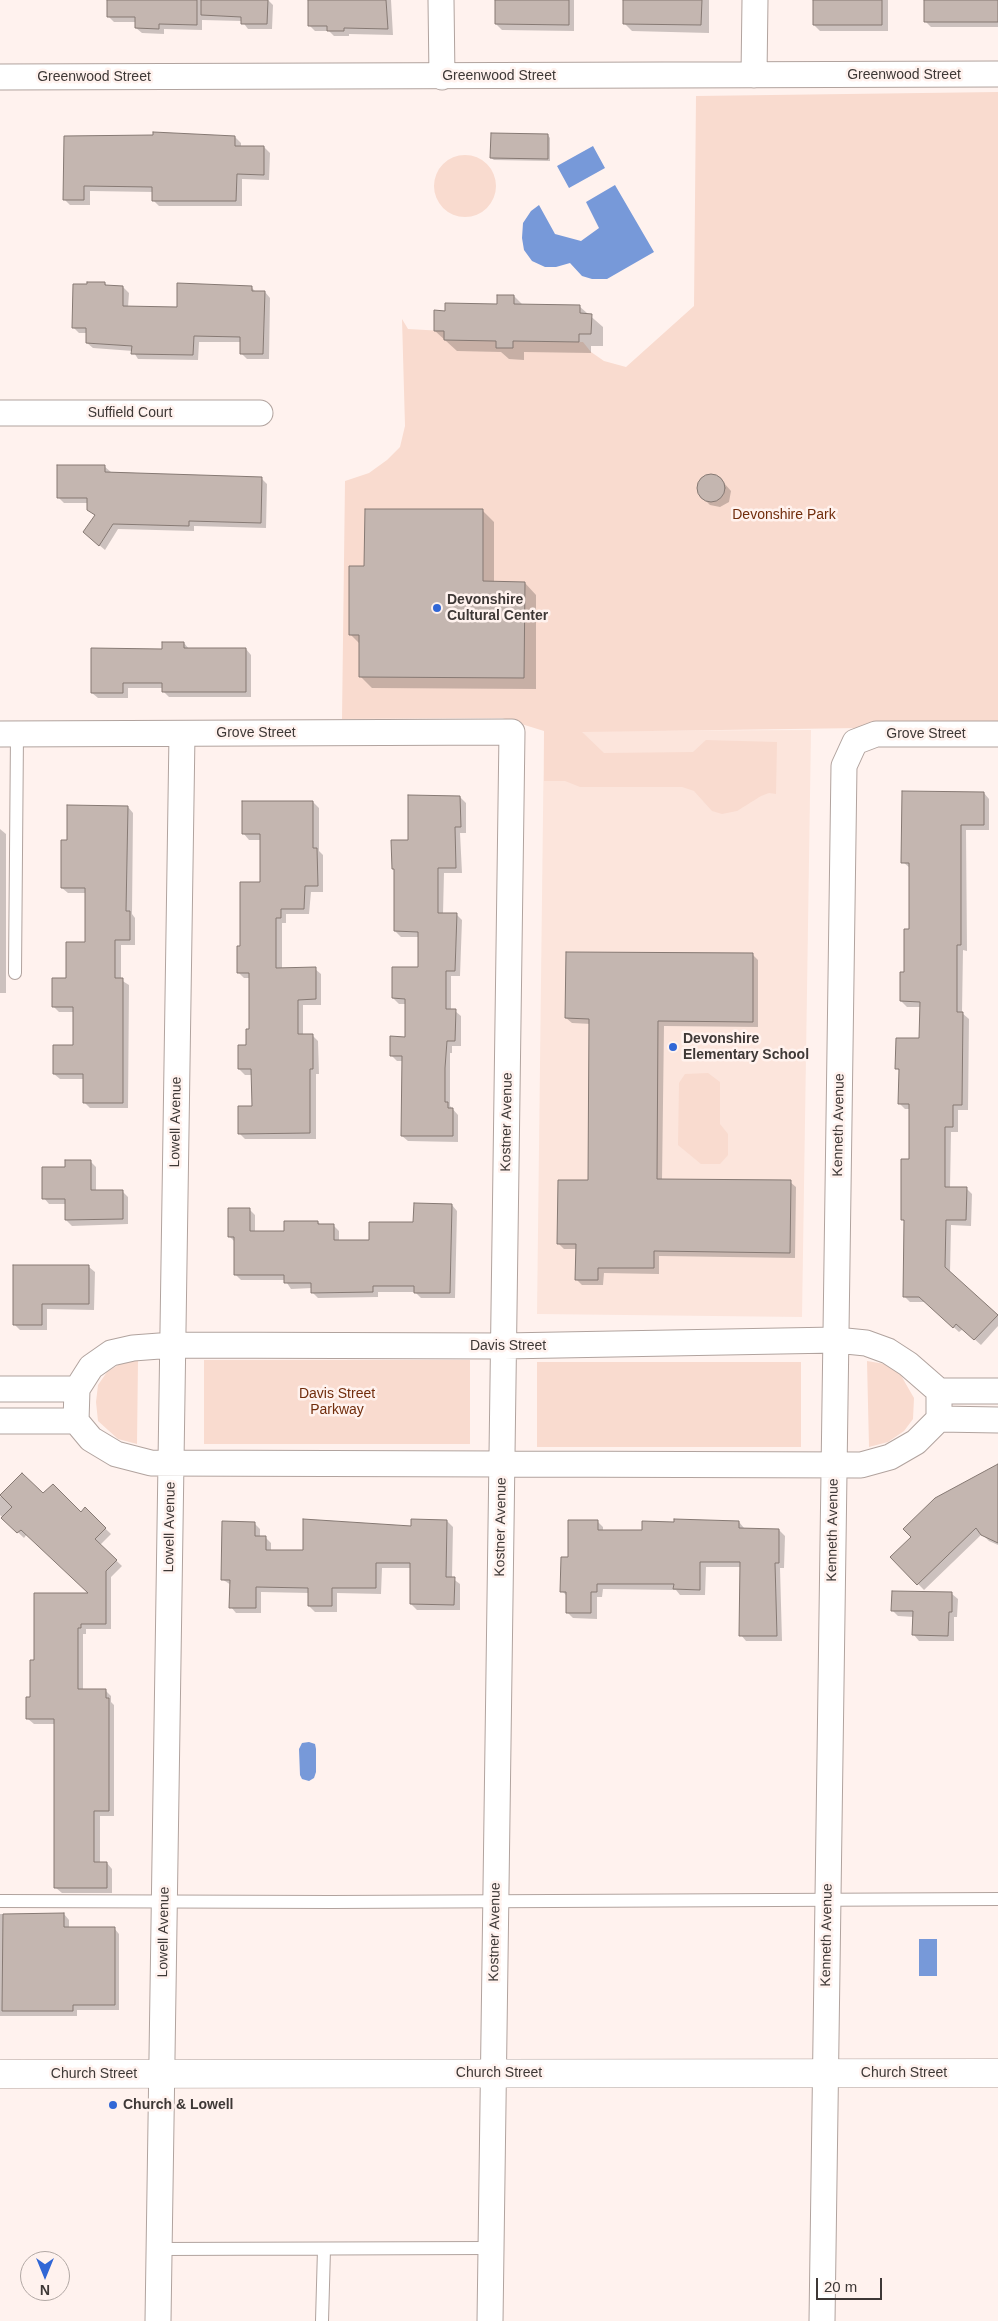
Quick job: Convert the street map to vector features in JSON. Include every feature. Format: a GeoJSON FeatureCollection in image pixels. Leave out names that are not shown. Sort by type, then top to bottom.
{"type":"FeatureCollection","features":[{"type":"Feature","properties":{"kind":"street"},"geometry":{"type":"LineString","coordinates":[[441,0],[442,77]]}},
{"type":"Feature","properties":{"kind":"street"},"geometry":{"type":"LineString","coordinates":[[754,0],[754,75]]}},
{"type":"Feature","properties":{"kind":"street","name":"Greenwood Street"},"geometry":{"type":"LineString","coordinates":[[0,77],[998,74]]}},
{"type":"Feature","properties":{"kind":"street","name":"Suffield Court"},"geometry":{"type":"LineString","coordinates":[[0,413],[260,413]]}},
{"type":"Feature","properties":{"kind":"street","name":"Grove Street"},"geometry":{"type":"LineString","coordinates":[[9,734],[512,732]]}},
{"type":"Feature","properties":{"kind":"street","name":"Kostner Avenue"},"geometry":{"type":"LineString","coordinates":[[490,2321],[512,732]]}},
{"type":"Feature","properties":{"kind":"street","name":"Lowell Avenue"},"geometry":{"type":"LineString","coordinates":[[158,2321],[182,734]]}},
{"type":"Feature","properties":{"kind":"street","name":"Grove Street"},"geometry":{"type":"LineString","coordinates":[[855,742],[876,734],[998,734]]}},
{"type":"Feature","properties":{"kind":"street","name":"Kenneth Avenue"},"geometry":{"type":"LineString","coordinates":[[822,2321],[844,766],[855,742]]}},
{"type":"Feature","properties":{"kind":"street","name":"Davis Street"},"geometry":{"type":"LineString","coordinates":[[77,1389],[91,1367],[111,1353],[133,1348],[173,1344],[504,1346],[836,1340],[866,1343],[888,1351],[908,1364],[940,1391]]}},
{"type":"Feature","properties":{"kind":"street"},"geometry":{"type":"LineString","coordinates":[[0,1389],[77,1389],[76,1422],[91,1439],[116,1454],[143,1462],[172,1464],[861,1464],[890,1457],[916,1442],[940,1419],[998,1420]]}},
{"type":"Feature","properties":{"kind":"street"},"geometry":{"type":"LineString","coordinates":[[940,1419],[940,1391],[998,1391]]}},
{"type":"Feature","properties":{"kind":"street"},"geometry":{"type":"LineString","coordinates":[[0,1421],[76,1422]]}},
{"type":"Feature","properties":{"kind":"street","name":"Church Street"},"geometry":{"type":"LineString","coordinates":[[0,2074],[998,2073]]}},
{"type":"Feature","properties":{"kind":"lane"},"geometry":{"type":"LineString","coordinates":[[9,734],[15,972]]}},
{"type":"Feature","properties":{"kind":"lane"},"geometry":{"type":"LineString","coordinates":[[0,1901],[331,1902],[998,1899]]}},
{"type":"Feature","properties":{"kind":"lane"},"geometry":{"type":"LineString","coordinates":[[159,2249],[491,2248]]}},
{"type":"Feature","properties":{"kind":"lane"},"geometry":{"type":"LineString","coordinates":[[322,2321],[324,2249]]}},
{"type":"Feature","properties":{"kind":"shaded area","name":"Devonshire Elementary School"},"geometry":{"type":"Polygon","coordinates":[[[811,730],[802,1317],[537,1314],[544,731],[811,730]]]}},
{"type":"Feature","properties":{"kind":"green space","name":"Devonshire Park"},"geometry":{"type":"Polygon","coordinates":[[[998,92],[998,726],[582,732],[604,753],[693,752],[706,740],[777,742],[776,794],[769,793],[737,811],[722,814],[712,811],[694,791],[682,787],[580,787],[565,781],[544,781],[544,731],[502,718],[342,719],[345,481],[369,473],[387,460],[400,447],[405,426],[402,319],[408,329],[444,331],[496,341],[496,348],[513,348],[513,341],[583,342],[591,352],[604,361],[626,367],[694,306],[696,96],[998,92]]]}},
{"type":"Feature","properties":{"kind":"green space"},"geometry":{"type":"Polygon","coordinates":[[[465,155],[482,160],[487,164],[491,169],[496,186],[491,203],[487,208],[482,212],[465,217],[448,212],[443,208],[439,203],[434,186],[439,169],[443,164],[448,160],[465,155]]]}},
{"type":"Feature","properties":{"kind":"green space"},"geometry":{"type":"Polygon","coordinates":[[[708,1073],[720,1082],[720,1124],[728,1134],[728,1155],[720,1164],[701,1164],[678,1145],[679,1083],[685,1074],[708,1073]]]}},
{"type":"Feature","properties":{"kind":"green space"},"geometry":{"type":"Polygon","coordinates":[[[138,1360],[137,1444],[118,1439],[98,1421],[96,1402],[98,1385],[107,1372],[123,1362],[138,1360]]]}},
{"type":"Feature","properties":{"kind":"green space","name":"Davis Street Parkway"},"geometry":{"type":"Polygon","coordinates":[[[204,1360],[470,1360],[470,1444],[204,1444],[204,1360]]]}},
{"type":"Feature","properties":{"kind":"green space"},"geometry":{"type":"Polygon","coordinates":[[[867,1361],[885,1364],[899,1372],[914,1398],[913,1419],[904,1431],[888,1442],[869,1447],[867,1361]]]}},
{"type":"Feature","properties":{"kind":"green space"},"geometry":{"type":"Polygon","coordinates":[[[537,1362],[801,1362],[801,1447],[537,1447],[537,1362]]]}},
{"type":"Feature","properties":{"kind":"water"},"geometry":{"type":"Polygon","coordinates":[[[593,146],[605,168],[569,188],[557,166],[593,146]]]}},
{"type":"Feature","properties":{"kind":"water"},"geometry":{"type":"Polygon","coordinates":[[[615,185],[654,252],[607,279],[592,279],[582,276],[570,263],[556,267],[545,267],[532,261],[524,250],[522,238],[523,223],[531,211],[539,205],[555,234],[581,241],[599,228],[586,202],[615,185]]]}},
{"type":"Feature","properties":{"kind":"water"},"geometry":{"type":"Polygon","coordinates":[[[309,1742],[315,1744],[316,1772],[314,1778],[309,1781],[302,1779],[300,1775],[299,1749],[302,1743],[309,1742]]]}},
{"type":"Feature","properties":{"kind":"water"},"geometry":{"type":"Polygon","coordinates":[[[919,1939],[937,1939],[937,1976],[919,1976],[919,1939]]]}},
{"type":"Feature","properties":{"kind":"building"},"geometry":{"type":"Polygon","coordinates":[[[107,0],[197,0],[197,25],[159,24],[159,29],[135,28],[135,17],[107,17],[107,0]]]}},
{"type":"Feature","properties":{"kind":"building"},"geometry":{"type":"Polygon","coordinates":[[[201,0],[268,0],[267,24],[241,24],[241,17],[201,15],[201,0]]]}},
{"type":"Feature","properties":{"kind":"building"},"geometry":{"type":"Polygon","coordinates":[[[308,0],[386,0],[388,29],[344,28],[344,31],[327,31],[327,26],[308,26],[308,0]]]}},
{"type":"Feature","properties":{"kind":"building"},"geometry":{"type":"Polygon","coordinates":[[[495,0],[569,0],[569,25],[495,24],[495,0]]]}},
{"type":"Feature","properties":{"kind":"building"},"geometry":{"type":"Polygon","coordinates":[[[623,0],[702,0],[701,25],[623,24],[623,0]]]}},
{"type":"Feature","properties":{"kind":"building"},"geometry":{"type":"Polygon","coordinates":[[[813,0],[882,0],[882,25],[813,25],[813,0]]]}},
{"type":"Feature","properties":{"kind":"building"},"geometry":{"type":"Polygon","coordinates":[[[924,0],[998,0],[998,22],[924,22],[924,0]]]}},
{"type":"Feature","properties":{"kind":"building"},"geometry":{"type":"Polygon","coordinates":[[[153,132],[235,136],[235,146],[264,146],[264,175],[237,174],[236,201],[152,201],[152,187],[84,186],[84,200],[63,200],[64,136],[153,135],[153,132]]]}},
{"type":"Feature","properties":{"kind":"building"},"geometry":{"type":"Polygon","coordinates":[[[491,133],[548,134],[548,159],[490,158],[491,133]]]}},
{"type":"Feature","properties":{"kind":"building"},"geometry":{"type":"Polygon","coordinates":[[[87,282],[105,282],[105,285],[123,286],[123,306],[177,307],[177,283],[252,286],[252,291],[265,291],[263,354],[240,354],[240,337],[194,336],[193,355],[131,354],[132,346],[86,343],[86,328],[72,328],[73,284],[87,284],[87,282]]]}},
{"type":"Feature","properties":{"kind":"building"},"geometry":{"type":"Polygon","coordinates":[[[497,295],[514,295],[514,304],[580,305],[580,313],[592,314],[591,334],[579,334],[579,342],[513,341],[513,348],[496,348],[496,341],[444,340],[444,331],[434,331],[434,310],[445,311],[445,303],[497,304],[497,295]]]}},
{"type":"Feature","properties":{"kind":"building"},"geometry":{"type":"Polygon","coordinates":[[[57,465],[105,465],[105,472],[262,477],[261,523],[189,521],[189,526],[113,524],[99,546],[83,532],[95,515],[87,510],[87,498],[57,498],[57,465]]]}},
{"type":"Feature","properties":{"kind":"building"},"geometry":{"type":"Polygon","coordinates":[[[711,474],[721,478],[725,488],[721,498],[711,502],[701,498],[697,488],[701,478],[711,474]]]}},
{"type":"Feature","properties":{"kind":"building","name":"Devonshire Cultural Center"},"geometry":{"type":"Polygon","coordinates":[[[365,509],[483,509],[483,581],[525,582],[524,678],[359,677],[359,635],[349,635],[349,566],[364,566],[365,509]]]}},
{"type":"Feature","properties":{"kind":"building"},"geometry":{"type":"Polygon","coordinates":[[[162,642],[184,642],[184,648],[246,648],[246,692],[162,692],[162,683],[123,683],[123,693],[91,693],[91,648],[162,649],[162,642]]]}},
{"type":"Feature","properties":{"kind":"building"},"geometry":{"type":"Polygon","coordinates":[[[902,791],[984,792],[984,825],[961,825],[961,945],[957,945],[957,1012],[963,1012],[962,1105],[953,1105],[953,1127],[945,1127],[945,1187],[967,1187],[966,1220],[946,1220],[945,1267],[998,1315],[974,1340],[956,1324],[953,1328],[919,1297],[903,1297],[904,1220],[901,1220],[901,1159],[909,1159],[909,1104],[898,1104],[899,1069],[895,1069],[896,1038],[919,1038],[920,1002],[900,1001],[900,972],[904,972],[904,929],[909,929],[909,863],[901,863],[902,791]]]}},
{"type":"Feature","properties":{"kind":"building"},"geometry":{"type":"Polygon","coordinates":[[[408,795],[460,796],[461,827],[455,827],[456,868],[438,868],[438,913],[457,913],[455,971],[446,971],[446,1009],[456,1009],[455,1041],[447,1041],[445,1068],[445,1102],[448,1102],[448,1108],[453,1108],[453,1136],[401,1136],[402,1056],[390,1056],[390,1036],[405,1037],[405,999],[392,998],[392,967],[418,967],[418,932],[394,931],[394,869],[392,869],[391,840],[408,840],[408,795]]]}},
{"type":"Feature","properties":{"kind":"building"},"geometry":{"type":"Polygon","coordinates":[[[242,801],[313,801],[313,848],[317,848],[318,886],[305,886],[304,909],[281,909],[281,918],[276,918],[276,968],[316,967],[316,999],[298,1000],[298,1034],[313,1034],[313,1069],[310,1069],[310,1133],[238,1134],[238,1106],[252,1106],[251,1069],[238,1069],[238,1045],[246,1045],[246,1029],[249,1029],[249,973],[237,973],[237,946],[240,946],[240,882],[260,882],[260,834],[242,834],[242,801]]]}},
{"type":"Feature","properties":{"kind":"building"},"geometry":{"type":"Polygon","coordinates":[[[67,805],[128,806],[126,911],[130,911],[130,940],[115,940],[115,978],[123,978],[123,1103],[83,1103],[83,1074],[53,1074],[53,1045],[73,1045],[73,1007],[52,1007],[52,978],[66,978],[66,942],[85,942],[85,888],[61,888],[61,840],[67,840],[67,805]]]}},
{"type":"Feature","properties":{"kind":"building"},"geometry":{"type":"Polygon","coordinates":[[[566,952],[753,953],[753,1022],[658,1021],[657,1179],[791,1180],[790,1253],[654,1251],[654,1268],[598,1268],[598,1280],[575,1280],[576,1244],[557,1244],[558,1180],[588,1180],[589,1019],[565,1018],[566,952]]]}},
{"type":"Feature","properties":{"kind":"building"},"geometry":{"type":"Polygon","coordinates":[[[65,1160],[91,1160],[91,1190],[123,1190],[123,1219],[65,1220],[65,1199],[42,1199],[42,1167],[65,1167],[65,1160]]]}},
{"type":"Feature","properties":{"kind":"building"},"geometry":{"type":"Polygon","coordinates":[[[414,1203],[452,1204],[450,1293],[414,1293],[414,1286],[373,1286],[373,1292],[311,1293],[311,1283],[284,1283],[284,1275],[234,1275],[234,1237],[228,1237],[228,1208],[250,1208],[250,1231],[284,1231],[284,1221],[318,1221],[318,1224],[334,1224],[334,1240],[369,1240],[369,1222],[413,1222],[414,1203]]]}},
{"type":"Feature","properties":{"kind":"building"},"geometry":{"type":"Polygon","coordinates":[[[13,1265],[89,1265],[89,1304],[42,1304],[42,1325],[13,1325],[13,1265]]]}},
{"type":"Feature","properties":{"kind":"building"},"geometry":{"type":"Polygon","coordinates":[[[998,1464],[998,1543],[981,1535],[976,1528],[917,1585],[890,1557],[911,1537],[903,1529],[935,1498],[998,1464]]]}},
{"type":"Feature","properties":{"kind":"building"},"geometry":{"type":"Polygon","coordinates":[[[22,1473],[43,1493],[53,1484],[81,1512],[85,1507],[106,1528],[95,1539],[117,1560],[106,1571],[106,1624],[81,1624],[81,1628],[78,1628],[78,1689],[106,1689],[106,1698],[109,1698],[109,1811],[94,1811],[94,1862],[107,1862],[107,1888],[54,1888],[54,1719],[26,1719],[26,1697],[30,1697],[30,1660],[34,1660],[34,1593],[88,1593],[21,1530],[17,1533],[1,1518],[12,1507],[0,1495],[22,1473]]]}},
{"type":"Feature","properties":{"kind":"building"},"geometry":{"type":"Polygon","coordinates":[[[303,1519],[411,1526],[411,1519],[447,1520],[446,1577],[455,1577],[454,1605],[410,1604],[410,1563],[376,1563],[376,1588],[332,1588],[332,1606],[308,1606],[308,1588],[256,1587],[256,1608],[229,1608],[230,1580],[221,1580],[222,1521],[255,1522],[255,1536],[266,1536],[266,1550],[303,1550],[303,1519]]]}},
{"type":"Feature","properties":{"kind":"building"},"geometry":{"type":"Polygon","coordinates":[[[674,1519],[739,1521],[739,1528],[779,1529],[779,1563],[775,1563],[777,1636],[739,1636],[740,1562],[700,1562],[700,1590],[673,1589],[674,1584],[597,1584],[597,1592],[591,1592],[591,1613],[566,1613],[566,1592],[560,1592],[561,1557],[568,1557],[568,1520],[598,1520],[598,1530],[642,1530],[642,1521],[674,1522],[674,1519]]]}},
{"type":"Feature","properties":{"kind":"building"},"geometry":{"type":"Polygon","coordinates":[[[892,1591],[952,1592],[952,1612],[949,1612],[948,1636],[912,1635],[913,1611],[891,1611],[892,1591]]]}},
{"type":"Feature","properties":{"kind":"building"},"geometry":{"type":"Polygon","coordinates":[[[64,1913],[64,1927],[115,1927],[115,2005],[73,2005],[73,2011],[2,2011],[3,1914],[64,1913]]]}},
{"type":"Feature","properties":{"kind":"place","name":"Devonshire Cultural Center"},"geometry":{"type":"Point","coordinates":[437,608]}},
{"type":"Feature","properties":{"kind":"place","name":"Devonshire Elementary School"},"geometry":{"type":"Point","coordinates":[673,1047]}},
{"type":"Feature","properties":{"kind":"place","name":"Church & Lowell"},"geometry":{"type":"Point","coordinates":[113,2105]}}]}
